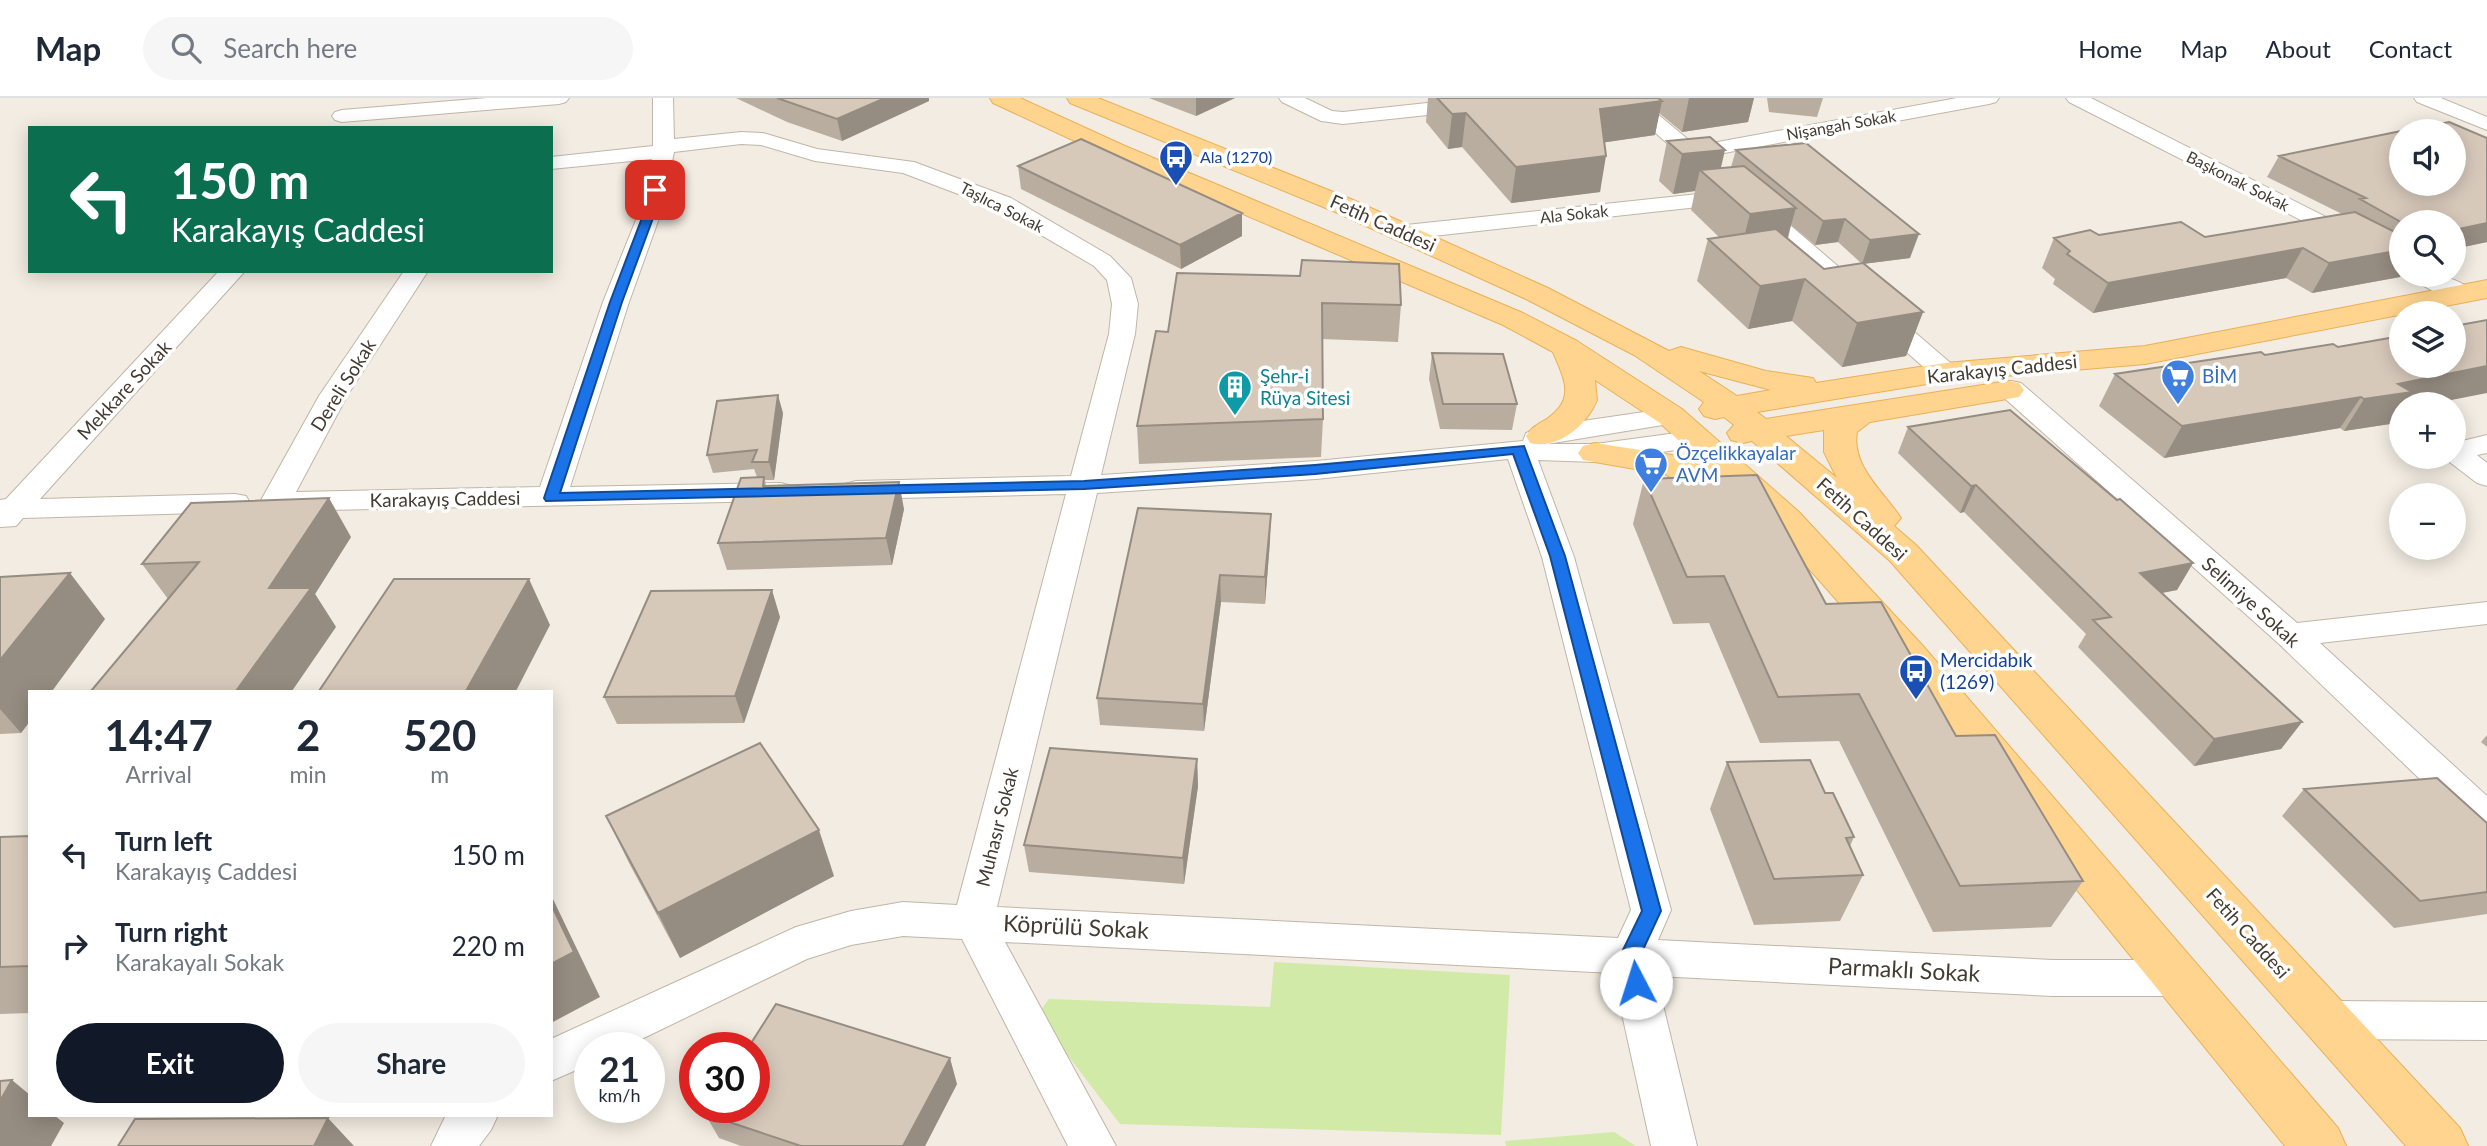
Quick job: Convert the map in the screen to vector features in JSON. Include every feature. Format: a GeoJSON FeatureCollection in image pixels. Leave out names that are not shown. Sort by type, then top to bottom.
{"type":"FeatureCollection","features":[{"type":"Feature","properties":{"kind":"main road","name":"Fetih Caddesi"},"geometry":{"type":"LineString","coordinates":[[1001,98],[1116,151],[1513,319],[1566,347],[1671,416],[1786,520],[1909,656],[2319,1146]]}},
{"type":"Feature","properties":{"kind":"main road","name":"Fetih Caddesi"},"geometry":{"type":"LineString","coordinates":[[1078,98],[1406,232],[1594,321],[1672,365],[1762,430],[1903,554],[2441,1146]]}},
{"type":"Feature","properties":{"kind":"main road","name":"Karakayış Caddesi"},"geometry":{"type":"LineString","coordinates":[[1699,439],[1762,430],[1945,372],[2145,355],[2467,301],[2487,313]]}},
{"type":"Feature","properties":{"kind":"main road"},"geometry":{"type":"LineString","coordinates":[[1594,321],[1686,358],[1730,372],[1803,385],[1859,401],[1841,428],[1838,445],[1849,469],[1893,532],[1903,554]]}},
{"type":"Feature","properties":{"kind":"main road","name":"Karakayış Caddesi"},"geometry":{"type":"LineString","coordinates":[[1671,416],[1732,407],[1859,401],[2011,389],[2209,366],[2389,331]]}},
{"type":"Feature","properties":{"kind":"main road"},"geometry":{"type":"LineString","coordinates":[[1530,442],[1573,417],[1581,404],[1581,382],[1566,347]]}},
{"type":"Feature","properties":{"kind":"main road"},"geometry":{"type":"LineString","coordinates":[[1595,453],[1672,465],[1715,482],[1786,520]]}},
{"type":"Feature","properties":{"kind":"street"},"geometry":{"type":"LineString","coordinates":[[343,114],[559,98]]}},
{"type":"Feature","properties":{"kind":"street"},"geometry":{"type":"LineString","coordinates":[[551,498],[616,302],[651,210],[664,149],[663,98]]}},
{"type":"Feature","properties":{"kind":"street"},"geometry":{"type":"LineString","coordinates":[[1289,98],[1328,117],[1362,117],[1442,103],[1530,98]]}},
{"type":"Feature","properties":{"kind":"street"},"geometry":{"type":"LineString","coordinates":[[1626,98],[1945,372]]}},
{"type":"Feature","properties":{"kind":"street","name":"Nişangah Sokak"},"geometry":{"type":"LineString","coordinates":[[1692,153],[1989,98]]}},
{"type":"Feature","properties":{"kind":"street","name":"Başkonak Sokak"},"geometry":{"type":"LineString","coordinates":[[2076,98],[2389,258]]}},
{"type":"Feature","properties":{"kind":"street"},"geometry":{"type":"LineString","coordinates":[[2424,98],[2487,124]]}},
{"type":"Feature","properties":{"kind":"street","name":"Taşlıca Sokak"},"geometry":{"type":"LineString","coordinates":[[553,163],[752,138],[775,141],[815,155],[906,167],[964,186],[1003,203],[1102,261],[1119,278],[1125,304],[1122,334],[1084,485]]}},
{"type":"Feature","properties":{"kind":"street","name":"Ala Sokak"},"geometry":{"type":"LineString","coordinates":[[1406,232],[1742,196]]}},
{"type":"Feature","properties":{"kind":"street","name":"Mekkare Sokak"},"geometry":{"type":"LineString","coordinates":[[4,514],[231,273]]}},
{"type":"Feature","properties":{"kind":"street","name":"Dereli Sokak"},"geometry":{"type":"LineString","coordinates":[[275,502],[333,396],[415,273]]}},
{"type":"Feature","properties":{"kind":"street"},"geometry":{"type":"LineString","coordinates":[[2443,287],[2467,301]]}},
{"type":"Feature","properties":{"kind":"street","name":"Selimiye Sokak"},"geometry":{"type":"LineString","coordinates":[[2011,389],[2290,635],[2487,819]]}},
{"type":"Feature","properties":{"kind":"street","name":"Karakayış Caddesi"},"geometry":{"type":"LineString","coordinates":[[4,514],[275,502],[1084,485],[1315,470],[1530,442],[1671,416]]}},
{"type":"Feature","properties":{"kind":"street","name":"Karakayış Caddesi"},"geometry":{"type":"LineString","coordinates":[[1530,442],[1554,454],[1595,453],[1699,439]]}},
{"type":"Feature","properties":{"kind":"street"},"geometry":{"type":"LineString","coordinates":[[1530,442],[1651,911],[1630,956],[1674,1146]]}},
{"type":"Feature","properties":{"kind":"street"},"geometry":{"type":"LineString","coordinates":[[2487,444],[2454,452],[2487,477]]}},
{"type":"Feature","properties":{"kind":"street","name":"Muhasır Sokak"},"geometry":{"type":"LineString","coordinates":[[973,921],[1084,485]]}},
{"type":"Feature","properties":{"kind":"street"},"geometry":{"type":"LineString","coordinates":[[2290,635],[2487,613]]}},
{"type":"Feature","properties":{"kind":"street","name":"Köprülü Sokak"},"geometry":{"type":"LineString","coordinates":[[553,1060],[796,945],[851,928],[903,919],[1630,956]]}},
{"type":"Feature","properties":{"kind":"street"},"geometry":{"type":"LineString","coordinates":[[973,921],[1093,1146]]}},
{"type":"Feature","properties":{"kind":"street","name":"Parmaklı Sokak"},"geometry":{"type":"LineString","coordinates":[[1630,956],[2053,978],[2179,978]]}},
{"type":"Feature","properties":{"kind":"street"},"geometry":{"type":"LineString","coordinates":[[2328,1020],[2487,1021]]}},
{"type":"Feature","properties":{"kind":"street"},"geometry":{"type":"LineString","coordinates":[[454,1146],[458,1135],[473,1117]]}},
{"type":"Feature","properties":{"kind":"green space"},"geometry":{"type":"Polygon","coordinates":[[[1274,962],[1510,975],[1501,1135],[1120,1124],[1037,1015],[1049,999],[1270,1007],[1274,962]]]}},
{"type":"Feature","properties":{"kind":"green space"},"geometry":{"type":"Polygon","coordinates":[[[1614,1132],[1636,1146],[1506,1146],[1505,1141],[1614,1132]]]}},
{"type":"Feature","properties":{"kind":"building"},"geometry":{"type":"Polygon","coordinates":[[[777,98],[885,98],[837,119],[777,98]]]}},
{"type":"Feature","properties":{"kind":"building"},"geometry":{"type":"Polygon","coordinates":[[[1437,98],[1658,98],[1662,101],[1600,109],[1606,156],[1516,167],[1466,113],[1452,114],[1437,98]]]}},
{"type":"Feature","properties":{"kind":"building"},"geometry":{"type":"Polygon","coordinates":[[[2466,129],[2487,138],[2487,223],[2466,227],[2466,210],[2389,210],[2389,215],[2360,199],[2366,198],[2279,156],[2389,133],[2389,196],[2466,196],[2466,129]]]}},
{"type":"Feature","properties":{"kind":"building"},"geometry":{"type":"Polygon","coordinates":[[[1710,137],[1725,150],[1682,154],[1667,141],[1710,137]]]}},
{"type":"Feature","properties":{"kind":"building"},"geometry":{"type":"Polygon","coordinates":[[[1081,139],[1242,213],[1180,245],[1018,166],[1081,139]]]}},
{"type":"Feature","properties":{"kind":"building"},"geometry":{"type":"Polygon","coordinates":[[[1806,143],[1919,234],[1870,240],[1845,219],[1823,221],[1736,150],[1806,143]]]}},
{"type":"Feature","properties":{"kind":"building"},"geometry":{"type":"Polygon","coordinates":[[[1744,166],[1796,208],[1750,214],[1700,170],[1744,166]]]}},
{"type":"Feature","properties":{"kind":"building"},"geometry":{"type":"Polygon","coordinates":[[[2355,212],[2389,229],[2389,252],[2329,263],[2303,248],[2108,283],[2067,254],[2070,251],[2054,238],[2090,230],[2099,235],[2181,222],[2205,237],[2355,212]]]}},
{"type":"Feature","properties":{"kind":"building"},"geometry":{"type":"Polygon","coordinates":[[[1776,229],[1824,269],[1863,263],[1923,312],[1857,323],[1805,279],[1760,286],[1708,239],[1776,229]]]}},
{"type":"Feature","properties":{"kind":"building"},"geometry":{"type":"Polygon","coordinates":[[[1302,260],[1399,264],[1401,305],[1322,303],[1323,419],[1137,426],[1156,331],[1168,332],[1177,273],[1300,276],[1302,260]]]}},
{"type":"Feature","properties":{"kind":"building"},"geometry":{"type":"Polygon","coordinates":[[[2487,320],[2487,366],[2466,370],[2466,324],[2487,320]]]}},
{"type":"Feature","properties":{"kind":"building"},"geometry":{"type":"Polygon","coordinates":[[[2389,338],[2389,378],[2428,378],[2398,384],[2412,392],[2389,392],[2389,395],[2364,399],[2361,397],[2182,426],[2115,374],[2261,352],[2265,355],[2333,344],[2338,347],[2389,338]]]}},
{"type":"Feature","properties":{"kind":"building"},"geometry":{"type":"Polygon","coordinates":[[[1432,353],[1503,354],[1517,404],[1443,404],[1432,353]]]}},
{"type":"Feature","properties":{"kind":"building"},"geometry":{"type":"Polygon","coordinates":[[[778,395],[769,462],[752,462],[757,450],[707,455],[717,401],[778,395]]]}},
{"type":"Feature","properties":{"kind":"building"},"geometry":{"type":"Polygon","coordinates":[[[2010,410],[2117,500],[2120,499],[2193,563],[2140,573],[2302,722],[2214,739],[2093,620],[2111,617],[1976,485],[1971,486],[1908,427],[2010,410]]]}},
{"type":"Feature","properties":{"kind":"building"},"geometry":{"type":"Polygon","coordinates":[[[1757,475],[1826,604],[1881,602],[1956,736],[1995,735],[2083,881],[1960,886],[1859,694],[1778,697],[1724,576],[1687,577],[1644,479],[1757,475]]]}},
{"type":"Feature","properties":{"kind":"building"},"geometry":{"type":"Polygon","coordinates":[[[764,477],[763,486],[899,482],[886,538],[718,543],[741,478],[764,477]]]}},
{"type":"Feature","properties":{"kind":"building"},"geometry":{"type":"Polygon","coordinates":[[[329,498],[269,588],[311,588],[237,690],[92,690],[199,562],[142,564],[191,503],[329,498]]]}},
{"type":"Feature","properties":{"kind":"building"},"geometry":{"type":"Polygon","coordinates":[[[1138,508],[1271,514],[1265,577],[1220,575],[1203,704],[1097,698],[1138,508]]]}},
{"type":"Feature","properties":{"kind":"building"},"geometry":{"type":"Polygon","coordinates":[[[70,573],[0,660],[0,577],[70,573]]]}},
{"type":"Feature","properties":{"kind":"building"},"geometry":{"type":"Polygon","coordinates":[[[394,579],[529,579],[467,690],[320,690],[394,579]]]}},
{"type":"Feature","properties":{"kind":"building"},"geometry":{"type":"Polygon","coordinates":[[[772,590],[735,696],[604,697],[651,591],[772,590]]]}},
{"type":"Feature","properties":{"kind":"building"},"geometry":{"type":"Polygon","coordinates":[[[760,743],[819,830],[658,913],[606,816],[760,743]]]}},
{"type":"Feature","properties":{"kind":"building"},"geometry":{"type":"Polygon","coordinates":[[[1050,748],[1197,759],[1183,858],[1024,845],[1050,748]]]}},
{"type":"Feature","properties":{"kind":"building"},"geometry":{"type":"Polygon","coordinates":[[[1810,760],[1825,793],[1833,793],[1854,837],[1846,838],[1863,875],[1774,879],[1727,762],[1810,760]]]}},
{"type":"Feature","properties":{"kind":"building"},"geometry":{"type":"Polygon","coordinates":[[[2437,778],[2487,823],[2487,892],[2420,901],[2304,789],[2437,778]]]}},
{"type":"Feature","properties":{"kind":"building"},"geometry":{"type":"Polygon","coordinates":[[[28,836],[28,966],[0,967],[0,837],[28,836]]]}},
{"type":"Feature","properties":{"kind":"building"},"geometry":{"type":"Polygon","coordinates":[[[553,908],[574,952],[553,963],[553,908]]]}},
{"type":"Feature","properties":{"kind":"building"},"geometry":{"type":"Polygon","coordinates":[[[776,1004],[950,1058],[903,1146],[801,1146],[732,1123],[770,1123],[770,1032],[758,1032],[776,1004]]]}},
{"type":"Feature","properties":{"kind":"building"},"geometry":{"type":"Polygon","coordinates":[[[12,1080],[0,1101],[0,1081],[12,1080]]]}},
{"type":"Feature","properties":{"kind":"building"},"geometry":{"type":"Polygon","coordinates":[[[328,1118],[314,1146],[118,1146],[135,1119],[328,1118]]]}},
{"type":"Feature","properties":{"kind":"place","name":"Ala (1270)"},"geometry":{"type":"Point","coordinates":[1176,187]}},
{"type":"Feature","properties":{"kind":"place","name":"BİM"},"geometry":{"type":"Point","coordinates":[2178,406]}},
{"type":"Feature","properties":{"kind":"place","name":"Şehr-i Rüya Sitesi"},"geometry":{"type":"Point","coordinates":[1235,417]}},
{"type":"Feature","properties":{"kind":"place","name":"Özçelikkayalar AVM"},"geometry":{"type":"Point","coordinates":[1651,494]}},
{"type":"Feature","properties":{"kind":"place","name":"Mercidabık (1269)"},"geometry":{"type":"Point","coordinates":[1916,701]}},
{"type":"Feature","properties":{"kind":"route"},"geometry":{"type":"LineString","coordinates":[[655,190],[651,210],[616,302],[551,498],[1084,485],[1315,470],[1519,449],[1558,556],[1651,911],[1630,956],[1636,983]]}}]}
